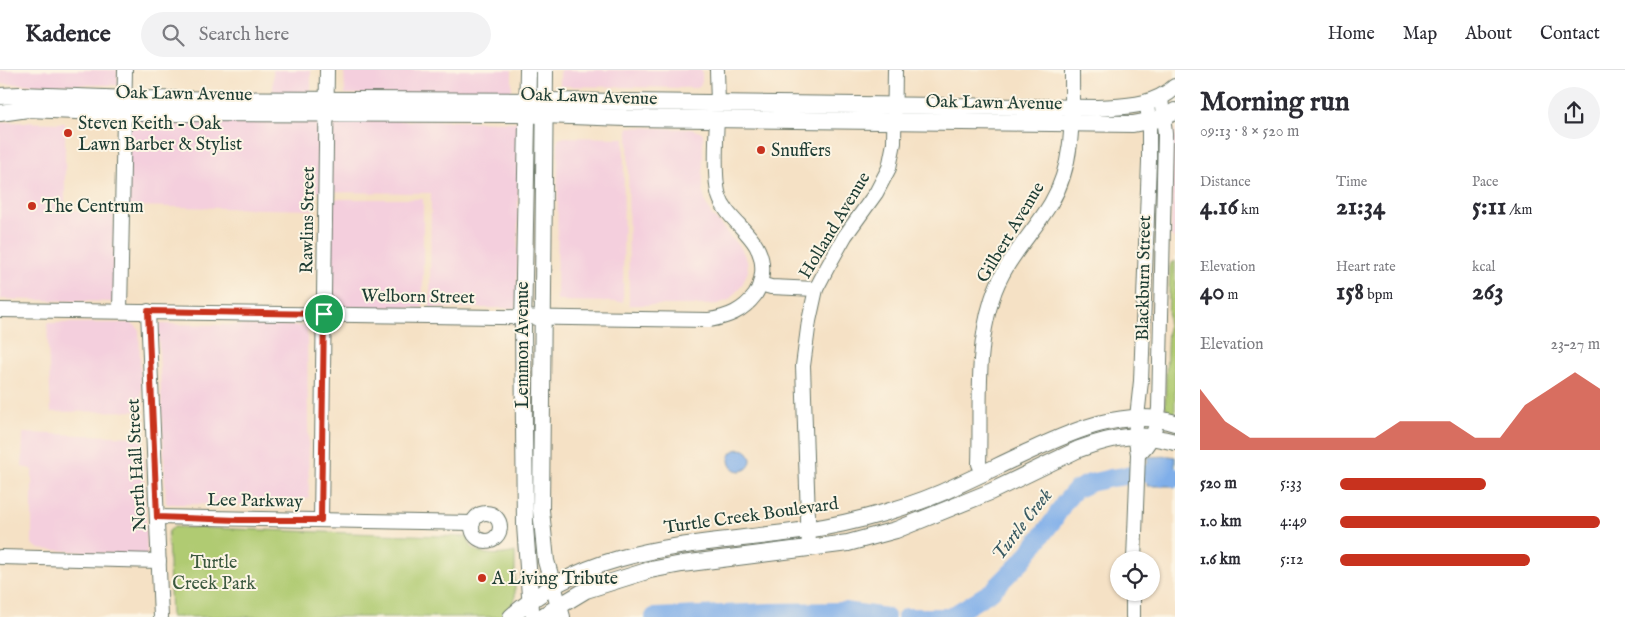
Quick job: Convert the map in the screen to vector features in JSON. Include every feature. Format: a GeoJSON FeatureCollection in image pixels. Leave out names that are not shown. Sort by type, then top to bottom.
{"type":"FeatureCollection","features":[{"type":"Feature","properties":{"kind":"main road","name":"Lemmon Avenue"},"geometry":{"type":"LineString","coordinates":[[528,70],[536,108],[543,317],[541,510],[546,561],[560,611]]}},
{"type":"Feature","properties":{"kind":"main road","name":"Lemmon Avenue"},"geometry":{"type":"LineString","coordinates":[[531,609],[525,525],[524,316],[536,108],[544,70]]}},
{"type":"Feature","properties":{"kind":"main road"},"geometry":{"type":"LineString","coordinates":[[1154,101],[1175,87]]}},
{"type":"Feature","properties":{"kind":"main road","name":"Oak Lawn Avenue"},"geometry":{"type":"LineString","coordinates":[[0,96],[45,95],[124,106]]}},
{"type":"Feature","properties":{"kind":"main road","name":"Oak Lawn Avenue"},"geometry":{"type":"LineString","coordinates":[[1072,116],[1154,101]]}},
{"type":"Feature","properties":{"kind":"main road","name":"Oak Lawn Avenue"},"geometry":{"type":"LineString","coordinates":[[0,113],[28,109],[124,106],[536,108],[1072,116],[1133,124],[1163,117]]}},
{"type":"Feature","properties":{"kind":"main road","name":"Turtle Creek Boulevard"},"geometry":{"type":"LineString","coordinates":[[541,617],[560,611],[586,590],[650,570],[695,562],[848,543],[896,530],[990,492],[1079,448],[1141,430],[1158,419],[1175,424]]}},
{"type":"Feature","properties":{"kind":"main road","name":"Turtle Creek Boulevard"},"geometry":{"type":"LineString","coordinates":[[511,617],[531,609],[552,587],[581,572],[617,558],[635,553],[692,544],[808,530],[892,510],[955,487],[1077,430],[1110,422],[1175,442]]}},
{"type":"Feature","properties":{"kind":"main road"},"geometry":{"type":"LineString","coordinates":[[982,473],[990,492]]}},
{"type":"Feature","properties":{"kind":"main road"},"geometry":{"type":"LineString","coordinates":[[692,544],[695,562]]}},
{"type":"Feature","properties":{"kind":"street"},"geometry":{"type":"LineString","coordinates":[[120,310],[125,70]]}},
{"type":"Feature","properties":{"kind":"street","name":"Rawlins Street"},"geometry":{"type":"LineString","coordinates":[[321,520],[326,70]]}},
{"type":"Feature","properties":{"kind":"street"},"geometry":{"type":"LineString","coordinates":[[717,70],[717,173],[719,196],[725,207],[757,246],[762,264],[760,284],[771,287],[816,289]]}},
{"type":"Feature","properties":{"kind":"street","name":"Holland Avenue"},"geometry":{"type":"LineString","coordinates":[[809,548],[803,366],[809,320],[816,289],[845,236],[884,180],[892,157],[895,114],[895,70]]}},
{"type":"Feature","properties":{"kind":"street","name":"Gilbert Avenue"},"geometry":{"type":"LineString","coordinates":[[982,473],[979,464],[981,357],[984,326],[992,297],[1004,271],[1018,248],[1043,216],[1057,192],[1066,166],[1072,116],[1072,70]]}},
{"type":"Feature","properties":{"kind":"street","name":"Blackburn Street"},"geometry":{"type":"LineString","coordinates":[[1154,101],[1163,117],[1165,134],[1158,419]]}},
{"type":"Feature","properties":{"kind":"street","name":"Blackburn Street"},"geometry":{"type":"LineString","coordinates":[[1141,430],[1146,248],[1163,117]]}},
{"type":"Feature","properties":{"kind":"street"},"geometry":{"type":"LineString","coordinates":[[1146,248],[1162,248]]}},
{"type":"Feature","properties":{"kind":"street","name":"Welborn Street"},"geometry":{"type":"LineString","coordinates":[[0,310],[120,310],[709,320],[731,316],[748,303],[760,284]]}},
{"type":"Feature","properties":{"kind":"street","name":"North Hall Street"},"geometry":{"type":"LineString","coordinates":[[148,311],[161,617]]}},
{"type":"Feature","properties":{"kind":"street"},"geometry":{"type":"LineString","coordinates":[[1134,551],[1138,454],[1141,430]]}},
{"type":"Feature","properties":{"kind":"street","name":"Lee Parkway"},"geometry":{"type":"LineString","coordinates":[[157,517],[473,523]]}},
{"type":"Feature","properties":{"kind":"street"},"geometry":{"type":"LineString","coordinates":[[0,557],[159,561]]}},
{"type":"Feature","properties":{"kind":"street"},"geometry":{"type":"LineString","coordinates":[[1133,601],[1133,617]]}},
{"type":"Feature","properties":{"kind":"shaded area"},"geometry":{"type":"Polygon","coordinates":[[[0,70],[117,70],[118,85],[0,84],[0,70]]]}},
{"type":"Feature","properties":{"kind":"shaded area"},"geometry":{"type":"Polygon","coordinates":[[[273,70],[311,70],[311,94],[273,94],[273,70]]]}},
{"type":"Feature","properties":{"kind":"shaded area"},"geometry":{"type":"Polygon","coordinates":[[[344,70],[512,70],[512,95],[345,94],[344,70]]]}},
{"type":"Feature","properties":{"kind":"shaded area"},"geometry":{"type":"Polygon","coordinates":[[[560,70],[702,70],[702,81],[697,88],[560,86],[560,70]]]}},
{"type":"Feature","properties":{"kind":"shaded area"},"geometry":{"type":"Polygon","coordinates":[[[129,117],[519,122],[517,308],[430,308],[431,193],[314,192],[314,210],[128,206],[129,117]]]}},
{"type":"Feature","properties":{"kind":"shaded area","name":"The Centrum"},"geometry":{"type":"Polygon","coordinates":[[[0,123],[65,123],[65,210],[114,212],[114,302],[0,299],[0,123]]]}},
{"type":"Feature","properties":{"kind":"shaded area"},"geometry":{"type":"Polygon","coordinates":[[[628,127],[691,129],[703,133],[703,192],[706,204],[711,214],[742,250],[747,261],[748,271],[742,285],[729,300],[718,304],[704,305],[629,305],[628,127]]]}},
{"type":"Feature","properties":{"kind":"shaded area"},"geometry":{"type":"Polygon","coordinates":[[[1175,128],[1175,239],[1171,236],[1172,139],[1175,128]]]}},
{"type":"Feature","properties":{"kind":"shaded area"},"geometry":{"type":"Polygon","coordinates":[[[565,137],[624,138],[623,302],[557,301],[558,139],[565,137]]]}},
{"type":"Feature","properties":{"kind":"shaded area"},"geometry":{"type":"Polygon","coordinates":[[[329,199],[423,199],[423,308],[330,307],[329,199]]]}},
{"type":"Feature","properties":{"kind":"shaded area"},"geometry":{"type":"Polygon","coordinates":[[[47,323],[131,323],[137,327],[139,330],[142,411],[51,412],[47,323]]]}},
{"type":"Feature","properties":{"kind":"shaded area"},"geometry":{"type":"Polygon","coordinates":[[[161,324],[306,326],[309,498],[286,505],[166,503],[158,327],[161,324]]]}},
{"type":"Feature","properties":{"kind":"shaded area"},"geometry":{"type":"Polygon","coordinates":[[[23,433],[143,437],[147,553],[145,556],[39,549],[32,544],[32,469],[22,467],[23,433]]]}},
{"type":"Feature","properties":{"kind":"green space"},"geometry":{"type":"Polygon","coordinates":[[[1175,261],[1175,414],[1168,411],[1165,405],[1170,267],[1171,263],[1175,261]]]}},
{"type":"Feature","properties":{"kind":"green space","name":"Turtle Creek Park"},"geometry":{"type":"Polygon","coordinates":[[[174,527],[468,537],[474,549],[480,552],[494,555],[515,552],[515,598],[511,606],[499,617],[171,617],[168,535],[169,531],[174,527]]]}},
{"type":"Feature","properties":{"kind":"water"},"geometry":{"type":"Polygon","coordinates":[[[740,449],[748,452],[751,460],[748,468],[740,471],[732,468],[729,460],[732,452],[740,449]]]}},
{"type":"Feature","properties":{"kind":"water"},"geometry":{"type":"Polygon","coordinates":[[[1148,457],[1175,457],[1175,488],[1173,486],[1147,486],[1148,457]]]}},
{"type":"Feature","properties":{"kind":"waterway","name":"Turtle Creek"},"geometry":{"type":"LineString","coordinates":[[906,617],[950,617],[992,591],[1022,561],[1075,490],[1090,483],[1111,478],[1155,472],[1175,478]]}},
{"type":"Feature","properties":{"kind":"waterway","name":"Turtle Creek"},"geometry":{"type":"LineString","coordinates":[[654,617],[845,611],[886,617]]}},
{"type":"Feature","properties":{"kind":"place","name":"Steven Keith - Oak Lawn Barber & Stylist"},"geometry":{"type":"Point","coordinates":[68,133]}},
{"type":"Feature","properties":{"kind":"place","name":"Snuffers"},"geometry":{"type":"Point","coordinates":[761,150]}},
{"type":"Feature","properties":{"kind":"place","name":"The Centrum"},"geometry":{"type":"Point","coordinates":[32,206]}},
{"type":"Feature","properties":{"kind":"place","name":"A Living Tribute"},"geometry":{"type":"Point","coordinates":[482,578]}},
{"type":"Feature","properties":{"kind":"route"},"geometry":{"type":"LineString","coordinates":[[148,311],[324,314],[321,520],[238,520],[157,517],[148,311]]}}]}
